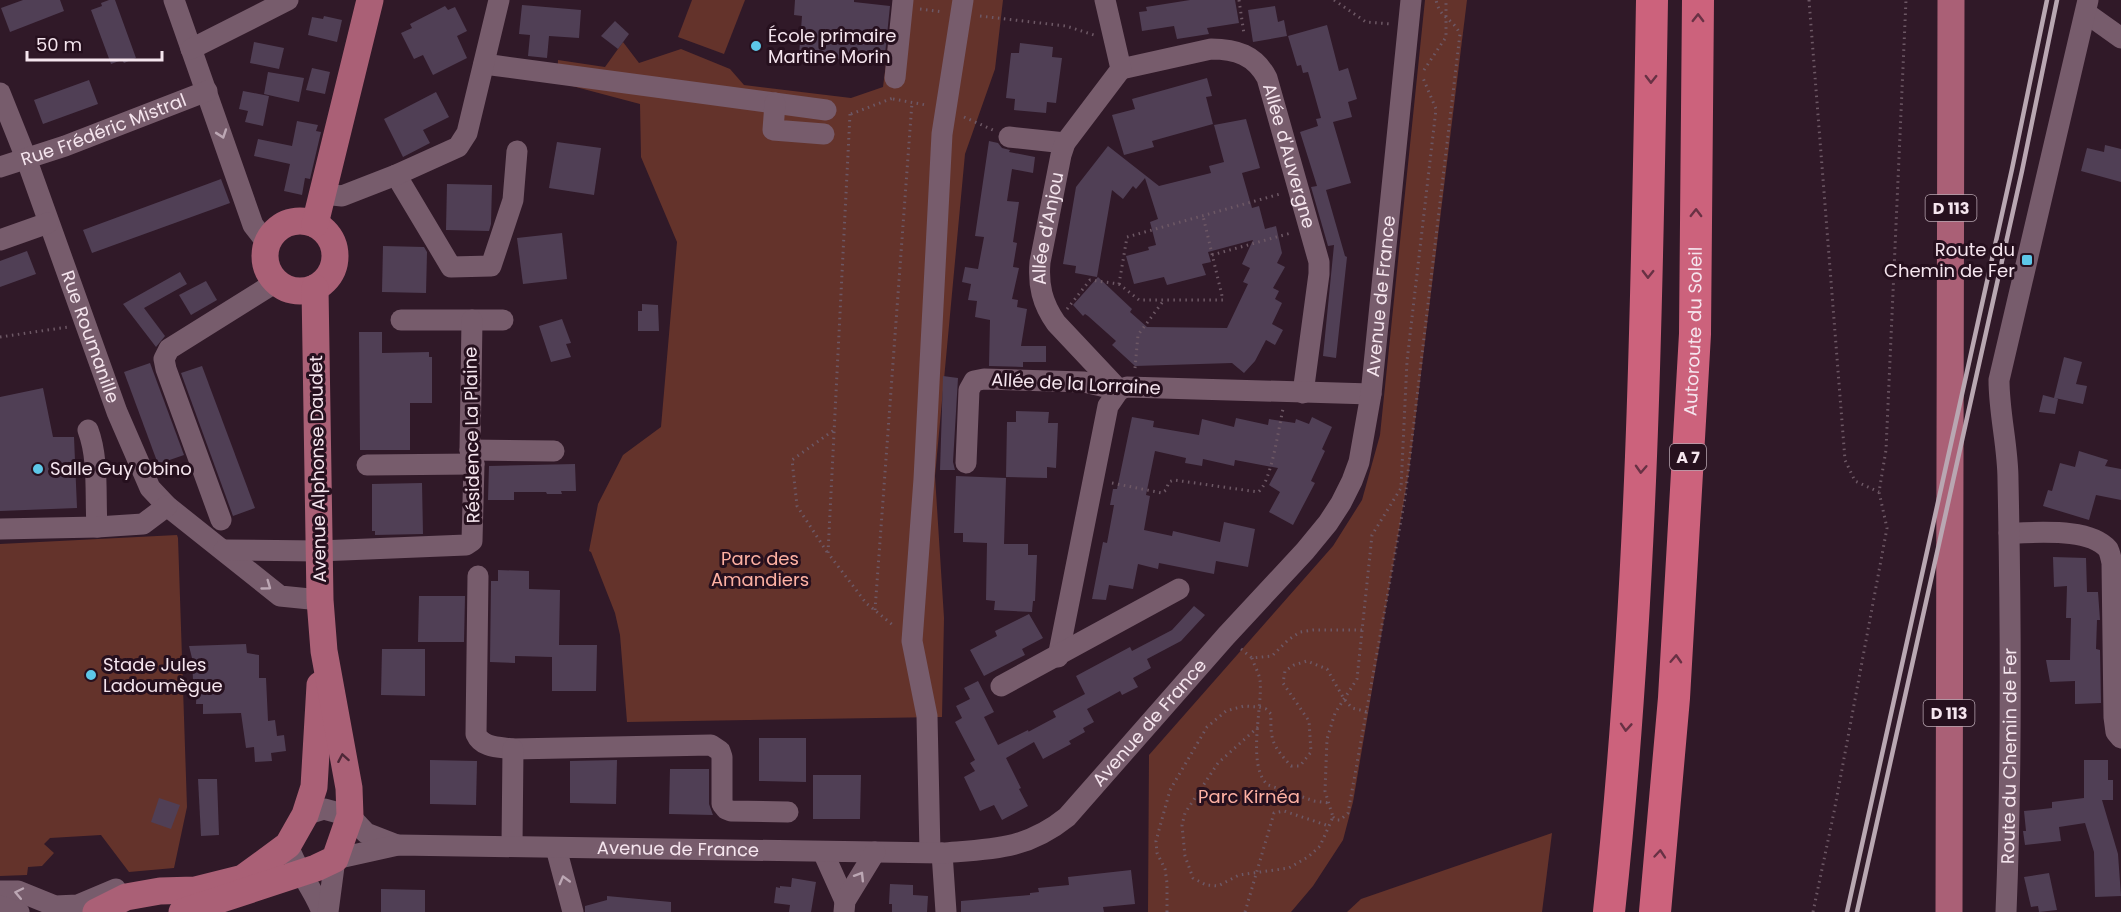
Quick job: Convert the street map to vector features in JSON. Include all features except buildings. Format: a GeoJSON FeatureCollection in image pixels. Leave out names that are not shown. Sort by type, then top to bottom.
{"type":"FeatureCollection","features":[{"type":"Feature","properties":{"kind":"highway"},"geometry":{"type":"LineString","coordinates":[[1610,912],[1637,563],[1647,334],[1652,0]]}},
{"type":"Feature","properties":{"kind":"highway","name":"Autoroute du Soleil"},"geometry":{"type":"LineString","coordinates":[[1655,912],[1674,698],[1695,334],[1698,0]]}},
{"type":"Feature","properties":{"kind":"main road"},"geometry":{"type":"LineString","coordinates":[[315,224],[370,0]]}},
{"type":"Feature","properties":{"kind":"main road","name":"D 113"},"geometry":{"type":"LineString","coordinates":[[1949,912],[1951,0]]}},
{"type":"Feature","properties":{"kind":"main road"},"geometry":{"type":"LineString","coordinates":[[293,221],[315,224],[330,237],[335,256],[330,275],[315,288],[305,291],[285,288],[276,282],[265,264],[267,243],[282,225],[293,221]]}},
{"type":"Feature","properties":{"kind":"main road","name":"Avenue Alphonse Daudet"},"geometry":{"type":"LineString","coordinates":[[315,288],[320,600],[324,651],[349,788],[350,816]]}},
{"type":"Feature","properties":{"kind":"main road","name":"Avenue Alphonse Daudet"},"geometry":{"type":"LineString","coordinates":[[288,845],[305,815],[314,787],[316,735],[324,651]]}},
{"type":"Feature","properties":{"kind":"main road"},"geometry":{"type":"LineString","coordinates":[[182,912],[335,859],[350,816]]}},
{"type":"Feature","properties":{"kind":"main road"},"geometry":{"type":"LineString","coordinates":[[84,910],[126,897],[160,891],[195,890],[243,878],[270,861],[288,845]]}},
{"type":"Feature","properties":{"kind":"street"},"geometry":{"type":"LineString","coordinates":[[174,0],[254,225],[267,243]]}},
{"type":"Feature","properties":{"kind":"street"},"geometry":{"type":"LineString","coordinates":[[191,49],[288,0]]}},
{"type":"Feature","properties":{"kind":"street"},"geometry":{"type":"LineString","coordinates":[[323,194],[342,196],[458,147],[467,133],[499,0]]}},
{"type":"Feature","properties":{"kind":"street"},"geometry":{"type":"LineString","coordinates":[[1105,0],[1121,69],[1211,49],[1235,51],[1248,56]]}},
{"type":"Feature","properties":{"kind":"street","name":"Avenue de France"},"geometry":{"type":"LineString","coordinates":[[335,859],[398,845],[823,852],[987,850],[1034,839],[1067,816],[1226,636],[1305,551],[1341,503],[1359,462],[1371,394],[1411,0]]}},
{"type":"Feature","properties":{"kind":"street"},"geometry":{"type":"LineString","coordinates":[[894,88],[902,3]]}},
{"type":"Feature","properties":{"kind":"street"},"geometry":{"type":"LineString","coordinates":[[2087,6],[2121,38]]}},
{"type":"Feature","properties":{"kind":"street","name":"Route du Chemin de Fer"},"geometry":{"type":"LineString","coordinates":[[2006,912],[2010,802],[2009,533],[2008,468],[1999,380],[2087,6]]}},
{"type":"Feature","properties":{"kind":"street"},"geometry":{"type":"LineString","coordinates":[[946,912],[936,852],[927,716],[912,641],[924,479],[942,134],[962,7]]}},
{"type":"Feature","properties":{"kind":"street","name":"Allée d'Auvergne"},"geometry":{"type":"LineString","coordinates":[[1248,56],[1255,60],[1267,78],[1319,262],[1319,274],[1295,393]]}},
{"type":"Feature","properties":{"kind":"street"},"geometry":{"type":"LineString","coordinates":[[484,64],[826,110]]}},
{"type":"Feature","properties":{"kind":"street","name":"Allée d'Anjou"},"geometry":{"type":"LineString","coordinates":[[1121,69],[1065,143],[1040,262],[1039,280],[1047,311],[1056,323],[1126,389]]}},
{"type":"Feature","properties":{"kind":"street","name":"Rue Frédéric Mistral"},"geometry":{"type":"LineString","coordinates":[[0,167],[65,146],[207,91]]}},
{"type":"Feature","properties":{"kind":"street","name":"Rue Roumanille"},"geometry":{"type":"LineString","coordinates":[[0,93],[26,158],[117,412],[150,488],[167,506],[280,596],[320,600]]}},
{"type":"Feature","properties":{"kind":"street"},"geometry":{"type":"LineString","coordinates":[[775,103],[773,130],[824,134]]}},
{"type":"Feature","properties":{"kind":"street"},"geometry":{"type":"LineString","coordinates":[[1009,137],[1065,143]]}},
{"type":"Feature","properties":{"kind":"street"},"geometry":{"type":"LineString","coordinates":[[396,175],[450,267],[491,266],[513,200],[517,151]]}},
{"type":"Feature","properties":{"kind":"street"},"geometry":{"type":"LineString","coordinates":[[0,240],[48,223]]}},
{"type":"Feature","properties":{"kind":"street"},"geometry":{"type":"LineString","coordinates":[[221,520],[164,359],[169,350],[276,282]]}},
{"type":"Feature","properties":{"kind":"street"},"geometry":{"type":"LineString","coordinates":[[401,320],[503,320]]}},
{"type":"Feature","properties":{"kind":"street","name":"Résidence La Plaine"},"geometry":{"type":"LineString","coordinates":[[319,551],[466,545],[472,541],[472,320]]}},
{"type":"Feature","properties":{"kind":"street","name":"Allée de la Lorraine"},"geometry":{"type":"LineString","coordinates":[[966,463],[969,390],[974,381],[984,379],[1084,382],[1126,389],[1371,394]]}},
{"type":"Feature","properties":{"kind":"street"},"geometry":{"type":"LineString","coordinates":[[1058,657],[1108,406],[1126,389]]}},
{"type":"Feature","properties":{"kind":"street"},"geometry":{"type":"LineString","coordinates":[[88,430],[94,454],[97,527]]}},
{"type":"Feature","properties":{"kind":"street"},"geometry":{"type":"LineString","coordinates":[[367,465],[554,451]]}},
{"type":"Feature","properties":{"kind":"street"},"geometry":{"type":"LineString","coordinates":[[0,529],[142,524],[167,506]]}},
{"type":"Feature","properties":{"kind":"street"},"geometry":{"type":"LineString","coordinates":[[2009,533],[2073,534],[2100,543],[2109,550],[2112,563],[2114,717],[2116,732],[2121,738]]}},
{"type":"Feature","properties":{"kind":"street"},"geometry":{"type":"LineString","coordinates":[[224,550],[319,551]]}},
{"type":"Feature","properties":{"kind":"street"},"geometry":{"type":"LineString","coordinates":[[478,576],[476,734],[479,741],[485,745],[513,749],[711,745],[720,751],[722,757],[722,804],[726,809],[788,812]]}},
{"type":"Feature","properties":{"kind":"street"},"geometry":{"type":"LineString","coordinates":[[1001,686],[1179,590]]}},
{"type":"Feature","properties":{"kind":"street"},"geometry":{"type":"LineString","coordinates":[[512,846],[513,749]]}},
{"type":"Feature","properties":{"kind":"street"},"geometry":{"type":"LineString","coordinates":[[305,815],[324,809],[350,816]]}},
{"type":"Feature","properties":{"kind":"street","name":"Avenue de France"},"geometry":{"type":"LineString","coordinates":[[350,816],[366,833],[398,845]]}},
{"type":"Feature","properties":{"kind":"street"},"geometry":{"type":"LineString","coordinates":[[288,845],[300,873],[315,893],[322,912]]}},
{"type":"Feature","properties":{"kind":"street"},"geometry":{"type":"LineString","coordinates":[[556,848],[573,912]]}},
{"type":"Feature","properties":{"kind":"street"},"geometry":{"type":"LineString","coordinates":[[823,852],[844,906]]}},
{"type":"Feature","properties":{"kind":"street"},"geometry":{"type":"LineString","coordinates":[[844,906],[875,852]]}},
{"type":"Feature","properties":{"kind":"street"},"geometry":{"type":"LineString","coordinates":[[328,912],[335,859]]}},
{"type":"Feature","properties":{"kind":"street"},"geometry":{"type":"LineString","coordinates":[[0,891],[18,891],[55,906],[84,910]]}},
{"type":"Feature","properties":{"kind":"street"},"geometry":{"type":"LineString","coordinates":[[0,906],[19,912]]}},
{"type":"Feature","properties":{"kind":"path"},"geometry":{"type":"LineString","coordinates":[[1239,0],[1248,56]]}},
{"type":"Feature","properties":{"kind":"path"},"geometry":{"type":"LineString","coordinates":[[1334,0],[1366,22],[1408,25]]}},
{"type":"Feature","properties":{"kind":"path"},"geometry":{"type":"LineString","coordinates":[[1333,817],[1340,820],[1348,813],[1405,498],[1460,34],[1456,26],[1438,10],[1436,0]]}},
{"type":"Feature","properties":{"kind":"path"},"geometry":{"type":"LineString","coordinates":[[1258,727],[1218,763],[1188,806],[1182,825],[1185,856],[1193,878],[1206,885],[1218,886],[1239,876],[1289,868],[1308,857],[1320,846],[1333,817],[1325,791],[1327,739],[1335,713],[1357,679],[1372,535],[1401,488],[1407,361],[1436,109],[1421,74],[1446,37],[1446,0]]}},
{"type":"Feature","properties":{"kind":"path"},"geometry":{"type":"LineString","coordinates":[[1809,0],[1845,460],[1855,481],[1879,492]]}},
{"type":"Feature","properties":{"kind":"path"},"geometry":{"type":"LineString","coordinates":[[1813,912],[1887,528],[1879,492],[1886,450],[1906,0]]}},
{"type":"Feature","properties":{"kind":"path"},"geometry":{"type":"LineString","coordinates":[[902,3],[962,7],[1066,26],[1098,36],[1113,37]]}},
{"type":"Feature","properties":{"kind":"path"},"geometry":{"type":"LineString","coordinates":[[826,110],[850,114],[894,88],[912,102],[946,109],[1009,137]]}},
{"type":"Feature","properties":{"kind":"path"},"geometry":{"type":"LineString","coordinates":[[875,610],[912,102]]}},
{"type":"Feature","properties":{"kind":"path"},"geometry":{"type":"LineString","coordinates":[[828,554],[850,114]]}},
{"type":"Feature","properties":{"kind":"path"},"geometry":{"type":"LineString","coordinates":[[1119,284],[1127,237],[1299,188]]}},
{"type":"Feature","properties":{"kind":"path"},"geometry":{"type":"LineString","coordinates":[[1056,323],[1090,280],[1119,284],[1139,300],[1223,300],[1203,216]]}},
{"type":"Feature","properties":{"kind":"path"},"geometry":{"type":"LineString","coordinates":[[1212,255],[1310,228]]}},
{"type":"Feature","properties":{"kind":"path"},"geometry":{"type":"LineString","coordinates":[[1126,389],[1138,335],[1164,300]]}},
{"type":"Feature","properties":{"kind":"path"},"geometry":{"type":"LineString","coordinates":[[0,337],[85,325]]}},
{"type":"Feature","properties":{"kind":"path"},"geometry":{"type":"LineString","coordinates":[[1094,479],[1162,493],[1169,482],[1174,480],[1258,492],[1262,490],[1295,393]]}},
{"type":"Feature","properties":{"kind":"path"},"geometry":{"type":"LineString","coordinates":[[834,430],[792,460],[797,506],[828,554],[866,603],[912,641]]}},
{"type":"Feature","properties":{"kind":"path"},"geometry":{"type":"LineString","coordinates":[[1329,803],[1314,801],[1268,785],[1263,781],[1258,769],[1257,755],[1260,679],[1252,658],[1272,657],[1288,640],[1300,632],[1362,630]]}},
{"type":"Feature","properties":{"kind":"path"},"geometry":{"type":"LineString","coordinates":[[1167,912],[1165,869],[1157,853],[1156,841],[1170,790],[1207,728],[1226,711],[1244,706],[1259,706],[1270,714],[1270,734],[1279,753],[1291,766],[1300,766],[1311,752],[1311,727],[1283,683],[1285,671],[1307,661],[1327,669],[1344,699],[1352,708],[1368,712]]}},
{"type":"Feature","properties":{"kind":"path"},"geometry":{"type":"LineString","coordinates":[[1245,912],[1274,813],[1284,811],[1329,826]]}},
{"type":"Feature","properties":{"kind":"green space"},"geometry":{"type":"Polygon","coordinates":[[[692,0],[745,0],[724,54],[678,37],[692,0]]]}},
{"type":"Feature","properties":{"kind":"green space","name":"Parc des Amandiers"},"geometry":{"type":"Polygon","coordinates":[[[894,0],[1003,0],[995,69],[965,154],[935,476],[944,618],[942,717],[627,722],[620,635],[615,613],[589,551],[598,504],[623,455],[661,427],[677,242],[641,157],[640,104],[557,82],[558,60],[605,67],[623,42],[639,63],[681,49],[730,69],[744,85],[851,98],[883,87],[894,0]]]}},
{"type":"Feature","properties":{"kind":"green space","name":"Parc Kirnéa"},"geometry":{"type":"Polygon","coordinates":[[[1425,0],[1467,0],[1409,471],[1353,802],[1343,840],[1313,886],[1291,912],[1148,912],[1149,755],[1333,546],[1362,500],[1380,435],[1425,0]]]}},
{"type":"Feature","properties":{"kind":"green space","name":"Stade Jules Ladoumègue"},"geometry":{"type":"Polygon","coordinates":[[[177,535],[187,807],[174,868],[129,872],[101,835],[50,838],[44,844],[54,853],[42,866],[28,867],[27,875],[0,876],[0,544],[177,535]]]}},
{"type":"Feature","properties":{"kind":"green space"},"geometry":{"type":"Polygon","coordinates":[[[1552,833],[1542,912],[1347,912],[1361,899],[1552,833]]]}},
{"type":"Feature","properties":{"kind":"railway"},"geometry":{"type":"LineString","coordinates":[[1847,912],[2012,169],[2047,0]]}},
{"type":"Feature","properties":{"kind":"railway"},"geometry":{"type":"LineString","coordinates":[[1857,912],[2022,171],[2057,0]]}},
{"type":"Feature","properties":{"kind":"place","name":"École primaire Martine Morin"},"geometry":{"type":"Point","coordinates":[756,46]}},
{"type":"Feature","properties":{"kind":"place","name":"Route du Chemin de Fer"},"geometry":{"type":"Point","coordinates":[2027,260]}},
{"type":"Feature","properties":{"kind":"place","name":"Salle Guy Obino"},"geometry":{"type":"Point","coordinates":[38,469]}},
{"type":"Feature","properties":{"kind":"place","name":"Stade Jules Ladoumègue"},"geometry":{"type":"Point","coordinates":[91,675]}}]}
